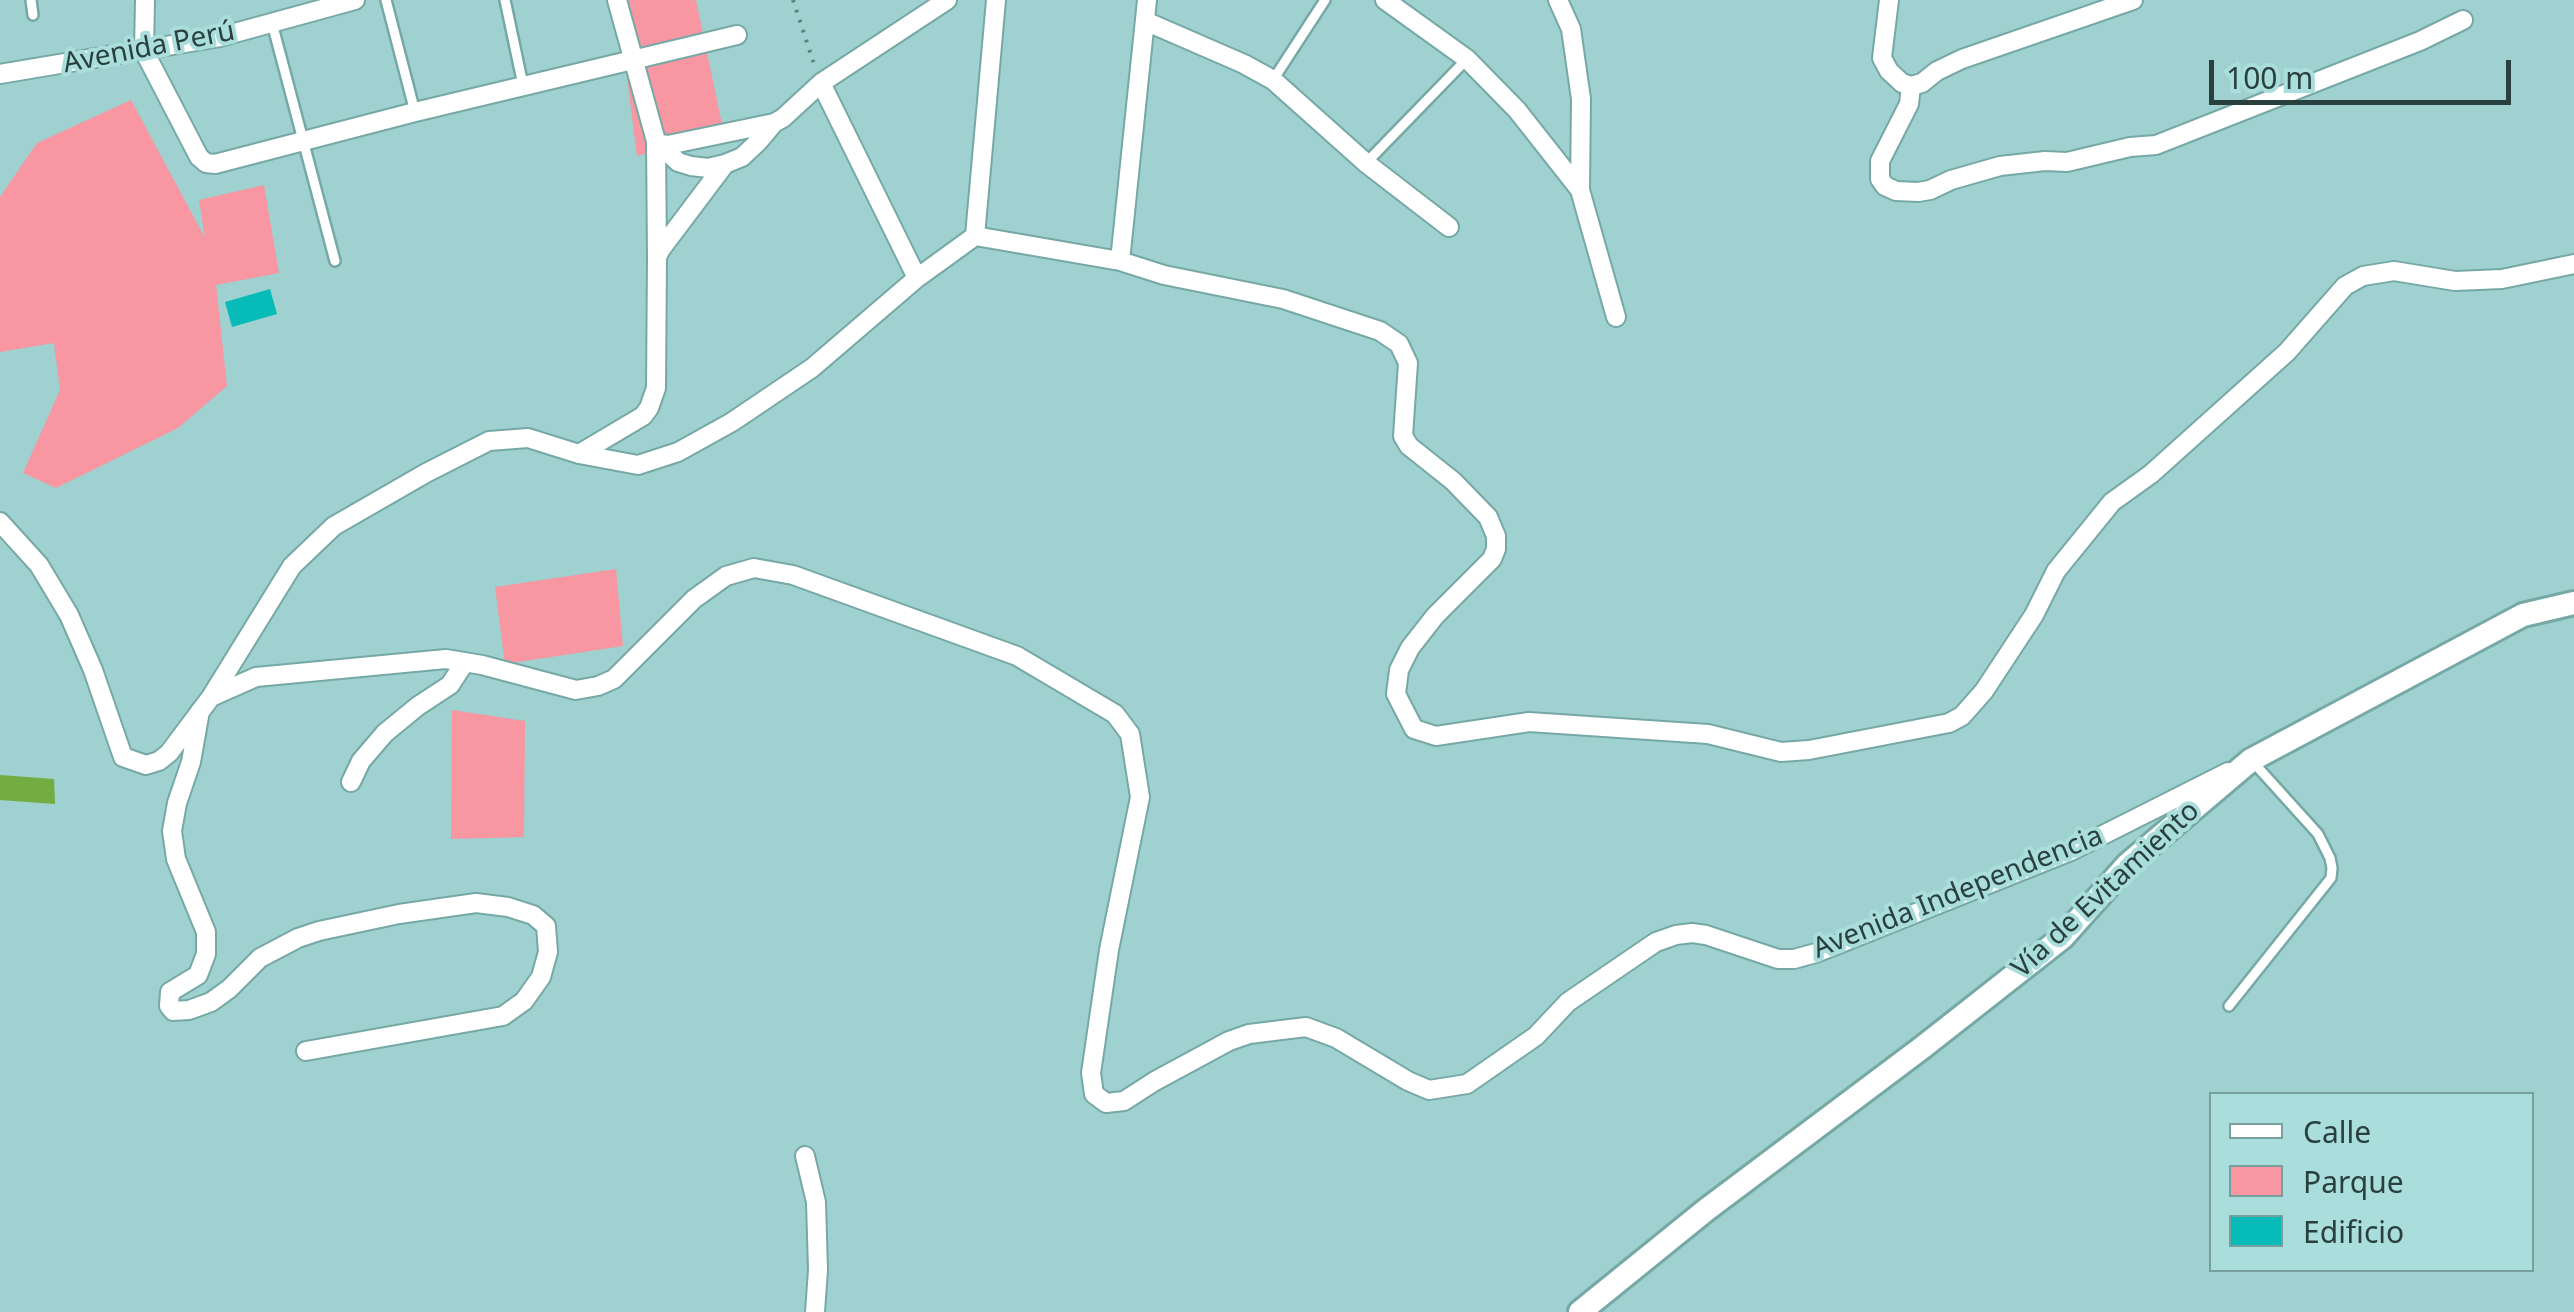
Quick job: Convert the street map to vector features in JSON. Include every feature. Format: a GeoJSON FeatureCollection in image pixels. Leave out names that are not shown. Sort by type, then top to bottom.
{"type":"FeatureCollection","features":[{"type":"Feature","properties":{"kind":"main road","name":"Vía de Evitamiento"},"geometry":{"type":"LineString","coordinates":[[1580,1312],[1706,1210],[2063,937],[2127,865],[2251,760],[2524,615],[2574,604]]}},
{"type":"Feature","properties":{"kind":"street"},"geometry":{"type":"LineString","coordinates":[[145,0],[144,51],[199,157],[215,164],[738,36]]}},
{"type":"Feature","properties":{"kind":"street","name":"Avenida Perú"},"geometry":{"type":"LineString","coordinates":[[0,74],[220,38],[355,0]]}},
{"type":"Feature","properties":{"kind":"street"},"geometry":{"type":"LineString","coordinates":[[580,454],[644,416],[654,399],[656,141],[617,0]]}},
{"type":"Feature","properties":{"kind":"street"},"geometry":{"type":"LineString","coordinates":[[656,141],[668,145],[774,123],[821,83],[948,0]]}},
{"type":"Feature","properties":{"kind":"street"},"geometry":{"type":"LineString","coordinates":[[975,236],[996,0]]}},
{"type":"Feature","properties":{"kind":"street"},"geometry":{"type":"LineString","coordinates":[[1120,261],[1147,0]]}},
{"type":"Feature","properties":{"kind":"street"},"geometry":{"type":"LineString","coordinates":[[1385,0],[1467,59],[1518,110],[1580,190]]}},
{"type":"Feature","properties":{"kind":"street"},"geometry":{"type":"LineString","coordinates":[[1558,0],[1571,29],[1581,100],[1580,190],[1616,318]]}},
{"type":"Feature","properties":{"kind":"street"},"geometry":{"type":"LineString","coordinates":[[1889,0],[1882,58],[1902,83],[1912,86],[1962,58],[2133,0]]}},
{"type":"Feature","properties":{"kind":"street"},"geometry":{"type":"LineString","coordinates":[[1912,86],[1908,104],[1880,162],[1880,179],[1884,186],[1918,192],[2000,166],[2067,162],[2130,146],[2156,145],[2420,42],[2464,20]]}},
{"type":"Feature","properties":{"kind":"street"},"geometry":{"type":"LineString","coordinates":[[1145,21],[1272,80],[1366,163],[1450,227]]}},
{"type":"Feature","properties":{"kind":"street"},"geometry":{"type":"LineString","coordinates":[[821,83],[917,278]]}},
{"type":"Feature","properties":{"kind":"street"},"geometry":{"type":"LineString","coordinates":[[656,141],[678,162],[708,168],[725,164],[750,150],[774,123]]}},
{"type":"Feature","properties":{"kind":"street"},"geometry":{"type":"LineString","coordinates":[[657,257],[725,164]]}},
{"type":"Feature","properties":{"kind":"street"},"geometry":{"type":"LineString","coordinates":[[0,522],[39,565],[69,615],[93,670],[123,758],[146,765],[159,761],[168,752],[205,704],[292,566],[334,526],[489,441],[528,438],[580,454],[638,464],[678,452],[732,422],[812,368],[917,278],[975,236],[1120,261],[1180,279],[1282,299],[1380,332],[1399,344],[1408,364],[1403,436],[1409,446],[1454,480],[1488,517],[1496,536],[1492,559],[1435,616],[1410,648],[1399,670],[1396,694],[1414,730],[1436,736],[1528,722],[1708,734],[1781,752],[1809,750],[1949,722],[1962,716],[1984,692],[2034,615],[2056,571],[2112,502],[2151,474],[2273,364],[2346,286],[2362,276],[2394,270],[2455,281],[2502,279],[2574,264]]}},
{"type":"Feature","properties":{"kind":"street","name":"Avenida Independencia"},"geometry":{"type":"LineString","coordinates":[[205,704],[256,677],[446,660],[482,665],[576,690],[598,686],[614,679],[694,599],[726,576],[754,568],[793,575],[1016,656],[1114,714],[1130,734],[1140,798],[1109,950],[1091,1073],[1094,1094],[1106,1103],[1124,1101],[1229,1041],[1250,1034],[1306,1027],[1336,1038],[1429,1090],[1467,1084],[1536,1036],[1568,1002],[1656,942],[1692,934],[1778,959],[1816,953],[2070,851],[2251,760]]}},
{"type":"Feature","properties":{"kind":"street"},"geometry":{"type":"LineString","coordinates":[[351,782],[361,762],[386,733],[450,685],[465,662]]}},
{"type":"Feature","properties":{"kind":"street"},"geometry":{"type":"LineString","coordinates":[[205,704],[172,832],[176,859],[206,932],[206,954],[198,975],[170,992],[168,1006],[173,1011],[211,1002],[260,958],[319,931],[399,914],[476,904],[508,907],[533,915],[546,926],[548,952],[540,978],[524,1001],[503,1016],[306,1051]]}},
{"type":"Feature","properties":{"kind":"street"},"geometry":{"type":"LineString","coordinates":[[805,1156],[816,1202],[816,1312]]}},
{"type":"Feature","properties":{"kind":"lane"},"geometry":{"type":"LineString","coordinates":[[31,0],[33,15]]}},
{"type":"Feature","properties":{"kind":"lane"},"geometry":{"type":"LineString","coordinates":[[386,0],[415,112]]}},
{"type":"Feature","properties":{"kind":"lane"},"geometry":{"type":"LineString","coordinates":[[504,0],[523,86]]}},
{"type":"Feature","properties":{"kind":"lane"},"geometry":{"type":"LineString","coordinates":[[1272,80],[1325,0]]}},
{"type":"Feature","properties":{"kind":"lane"},"geometry":{"type":"LineString","coordinates":[[272,23],[335,262]]}},
{"type":"Feature","properties":{"kind":"lane"},"geometry":{"type":"LineString","coordinates":[[1366,163],[1467,59]]}},
{"type":"Feature","properties":{"kind":"lane"},"geometry":{"type":"LineString","coordinates":[[2228,1006],[2330,878],[2332,868],[2318,834],[2251,760]]}},
{"type":"Feature","properties":{"kind":"path"},"geometry":{"type":"LineString","coordinates":[[793,0],[821,83]]}},
{"type":"Feature","properties":{"kind":"green space"},"geometry":{"type":"Polygon","coordinates":[[[617,0],[696,0],[724,134],[637,156],[617,0]]]}},
{"type":"Feature","properties":{"kind":"green space"},"geometry":{"type":"Polygon","coordinates":[[[131,100],[205,238],[199,200],[264,185],[279,273],[216,285],[227,386],[178,428],[56,488],[23,473],[60,390],[54,343],[0,352],[0,197],[37,143],[131,100]]]}},
{"type":"Feature","properties":{"kind":"green space"},"geometry":{"type":"Polygon","coordinates":[[[616,569],[623,646],[505,664],[495,587],[616,569]]]}},
{"type":"Feature","properties":{"kind":"green space"},"geometry":{"type":"Polygon","coordinates":[[[452,710],[525,721],[524,837],[451,839],[452,710]]]}},
{"type":"Feature","properties":{"kind":"shaded area"},"geometry":{"type":"Polygon","coordinates":[[[0,775],[54,779],[55,804],[0,800],[0,775]]]}},
{"type":"Feature","properties":{"kind":"building"},"geometry":{"type":"Polygon","coordinates":[[[270,289],[277,314],[232,327],[225,302],[270,289]]]}}]}
